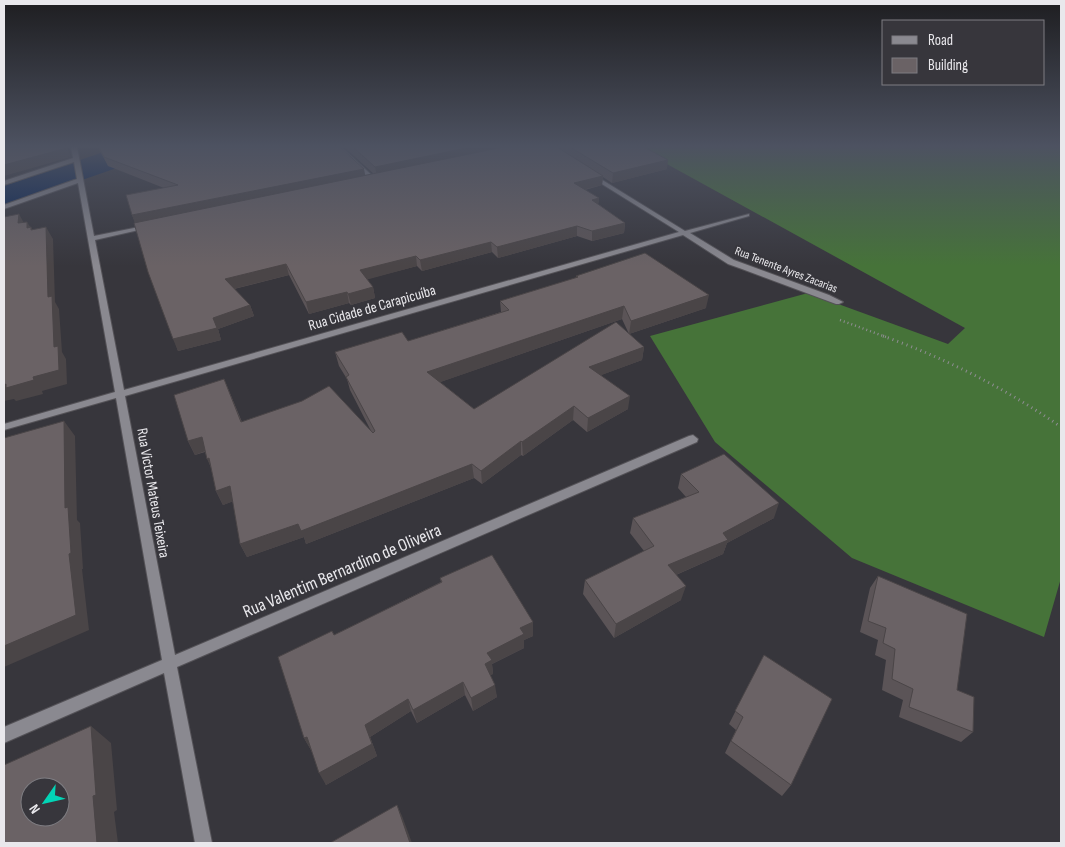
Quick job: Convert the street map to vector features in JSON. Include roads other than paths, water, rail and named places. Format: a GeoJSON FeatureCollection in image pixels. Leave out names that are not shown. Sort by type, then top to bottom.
{"type":"FeatureCollection","features":[{"type":"Feature","properties":{"kind":"street"},"geometry":{"type":"LineString","coordinates":[[4,207],[51,187]]}},
{"type":"Feature","properties":{"kind":"street","name":"Rua Victor Mateus Teixeira"},"geometry":{"type":"LineString","coordinates":[[81,187],[203,843]]}},
{"type":"Feature","properties":{"kind":"street","name":"Rua Tenente Ayres Zacarias"},"geometry":{"type":"LineString","coordinates":[[610,187],[738,266],[752,272],[795,284],[840,302]]}},
{"type":"Feature","properties":{"kind":"street","name":"Rua Cidade de Carapicuíba"},"geometry":{"type":"LineString","coordinates":[[4,427],[747,215]]}},
{"type":"Feature","properties":{"kind":"street"},"geometry":{"type":"LineString","coordinates":[[91,239],[157,226]]}},
{"type":"Feature","properties":{"kind":"street","name":"Rua Valentim Bernardino de Oliveira"},"geometry":{"type":"LineString","coordinates":[[4,735],[693,439]]}},
{"type":"Feature","properties":{"kind":"waterway"},"geometry":{"type":"LineString","coordinates":[[4,197],[34,187]]}}]}
